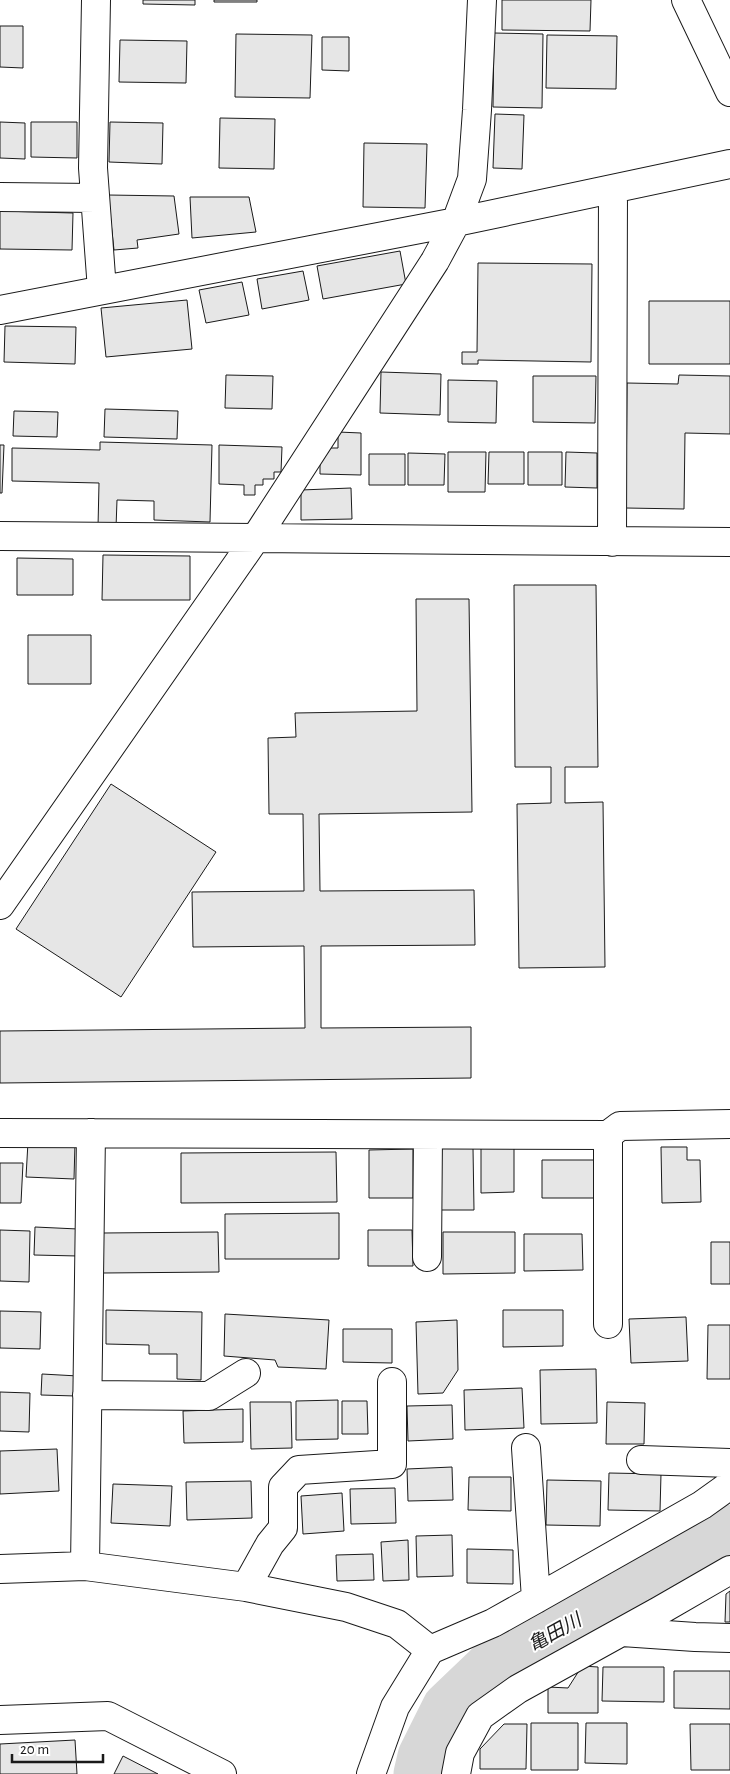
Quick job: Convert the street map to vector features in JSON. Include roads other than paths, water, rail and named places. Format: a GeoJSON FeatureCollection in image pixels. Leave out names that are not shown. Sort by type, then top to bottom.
{"type":"FeatureCollection","features":[{"type":"Feature","properties":{"kind":"main road"},"geometry":{"type":"LineString","coordinates":[[96,0],[93,168],[102,290]]}},
{"type":"Feature","properties":{"kind":"main road"},"geometry":{"type":"LineString","coordinates":[[0,905],[255,539],[435,261],[456,222],[472,179],[482,0]]}},
{"type":"Feature","properties":{"kind":"main road"},"geometry":{"type":"LineString","coordinates":[[686,0],[730,92]]}},
{"type":"Feature","properties":{"kind":"main road"},"geometry":{"type":"LineString","coordinates":[[0,310],[456,222],[730,164]]}},
{"type":"Feature","properties":{"kind":"main road"},"geometry":{"type":"LineString","coordinates":[[612,542],[613,190]]}},
{"type":"Feature","properties":{"kind":"main road"},"geometry":{"type":"LineString","coordinates":[[0,197],[96,198]]}},
{"type":"Feature","properties":{"kind":"main road"},"geometry":{"type":"LineString","coordinates":[[0,536],[730,542]]}},
{"type":"Feature","properties":{"kind":"main road"},"geometry":{"type":"LineString","coordinates":[[0,1133],[608,1135],[620,1126],[730,1124]]}},
{"type":"Feature","properties":{"kind":"main road"},"geometry":{"type":"LineString","coordinates":[[85,1566],[90,1133]]}},
{"type":"Feature","properties":{"kind":"main road"},"geometry":{"type":"LineString","coordinates":[[428,1135],[428,1257]]}},
{"type":"Feature","properties":{"kind":"main road"},"geometry":{"type":"LineString","coordinates":[[608,1135],[608,1324]]}},
{"type":"Feature","properties":{"kind":"main road"},"geometry":{"type":"LineString","coordinates":[[87,1395],[209,1396],[246,1372]]}},
{"type":"Feature","properties":{"kind":"main road"},"geometry":{"type":"LineString","coordinates":[[246,1587],[270,1544],[283,1528],[283,1487],[299,1470],[392,1464],[392,1382]]}},
{"type":"Feature","properties":{"kind":"main road"},"geometry":{"type":"LineString","coordinates":[[526,1448],[536,1599]]}},
{"type":"Feature","properties":{"kind":"main road"},"geometry":{"type":"LineString","coordinates":[[641,1460],[730,1463]]}},
{"type":"Feature","properties":{"kind":"main road"},"geometry":{"type":"LineString","coordinates":[[371,1774],[395,1707],[430,1650],[494,1622],[536,1599],[702,1505],[730,1485]]}},
{"type":"Feature","properties":{"kind":"main road"},"geometry":{"type":"LineString","coordinates":[[0,1569],[85,1566],[246,1587],[346,1607],[397,1624],[430,1650]]}},
{"type":"Feature","properties":{"kind":"main road"},"geometry":{"type":"LineString","coordinates":[[456,1774],[460,1753],[480,1716],[518,1689],[730,1570]]}},
{"type":"Feature","properties":{"kind":"main road"},"geometry":{"type":"LineString","coordinates":[[622,1632],[730,1638]]}},
{"type":"Feature","properties":{"kind":"main road"},"geometry":{"type":"LineString","coordinates":[[0,1720],[108,1716],[222,1774]]}},
{"type":"Feature","properties":{"kind":"waterway","name":"亀田川"},"geometry":{"type":"LineString","coordinates":[[421,1774],[425,1757],[449,1709],[494,1666],[670,1570],[730,1532]]}}]}
